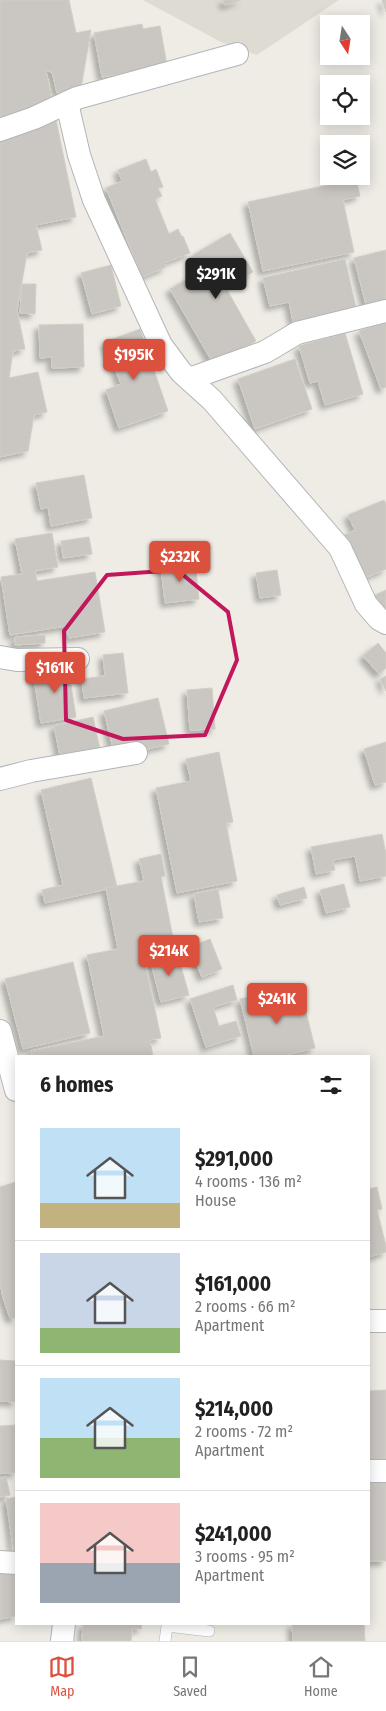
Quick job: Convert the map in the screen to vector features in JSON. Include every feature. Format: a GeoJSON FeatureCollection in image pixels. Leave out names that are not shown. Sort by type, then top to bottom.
{"type":"FeatureCollection","features":[{"type":"Feature","properties":{"kind":"street"},"geometry":{"type":"LineString","coordinates":[[0,130],[34,118],[77,98],[237,54]]}},
{"type":"Feature","properties":{"kind":"street"},"geometry":{"type":"LineString","coordinates":[[67,103],[79,155],[94,200],[161,345],[181,372],[212,400],[340,548],[366,604],[379,619],[386,623]]}},
{"type":"Feature","properties":{"kind":"street"},"geometry":{"type":"LineString","coordinates":[[189,380],[265,352],[297,333],[386,311]]}},
{"type":"Feature","properties":{"kind":"street"},"geometry":{"type":"LineString","coordinates":[[0,657],[17,660],[78,658]]}},
{"type":"Feature","properties":{"kind":"street"},"geometry":{"type":"LineString","coordinates":[[0,779],[31,771],[136,753]]}},
{"type":"Feature","properties":{"kind":"street"},"geometry":{"type":"LineString","coordinates":[[0,1032],[15,1086]]}},
{"type":"Feature","properties":{"kind":"street"},"geometry":{"type":"LineString","coordinates":[[370,1322],[386,1321]]}},
{"type":"Feature","properties":{"kind":"street"},"geometry":{"type":"LineString","coordinates":[[370,1471],[386,1471]]}},
{"type":"Feature","properties":{"kind":"street"},"geometry":{"type":"LineString","coordinates":[[0,1562],[15,1562]]}},
{"type":"Feature","properties":{"kind":"street"},"geometry":{"type":"LineString","coordinates":[[62,1641],[64,1625]]}},
{"type":"Feature","properties":{"kind":"lane"},"geometry":{"type":"LineString","coordinates":[[165,1641],[167,1626],[209,1631]]}},
{"type":"Feature","properties":{"kind":"highlighted area"},"geometry":{"type":"Polygon","coordinates":[[[177,570],[228,612],[237,660],[205,735],[123,739],[66,720],[64,631],[107,575],[177,570]]]}},
{"type":"Feature","properties":{"kind":"shaded area"},"geometry":{"type":"Polygon","coordinates":[[[143,0],[339,0],[257,55],[221,42],[143,0]]]}},
{"type":"Feature","properties":{"kind":"building"},"geometry":{"type":"Polygon","coordinates":[[[0,0],[69,0],[76,33],[91,30],[81,88],[57,93],[52,72],[46,71],[76,217],[36,225],[42,250],[27,253],[17,310],[25,349],[13,351],[9,378],[38,372],[47,412],[34,415],[28,451],[0,457],[0,139],[4,118],[0,117],[0,0]]]}},
{"type":"Feature","properties":{"kind":"building"},"geometry":{"type":"Polygon","coordinates":[[[223,0],[241,0],[225,5],[223,0]]]}},
{"type":"Feature","properties":{"kind":"building"},"geometry":{"type":"Polygon","coordinates":[[[382,0],[386,0],[386,12],[382,0]]]}},
{"type":"Feature","properties":{"kind":"building"},"geometry":{"type":"Polygon","coordinates":[[[142,24],[143,29],[160,26],[167,65],[102,77],[94,33],[142,24]]]}},
{"type":"Feature","properties":{"kind":"building"},"geometry":{"type":"Polygon","coordinates":[[[146,159],[151,172],[156,169],[163,187],[158,188],[162,196],[155,199],[169,234],[178,229],[190,253],[164,263],[166,267],[142,277],[106,188],[122,181],[118,170],[146,159]]]}},
{"type":"Feature","properties":{"kind":"building"},"geometry":{"type":"Polygon","coordinates":[[[328,185],[357,185],[360,196],[343,200],[354,252],[263,271],[248,202],[328,185]]]}},
{"type":"Feature","properties":{"kind":"building"},"geometry":{"type":"Polygon","coordinates":[[[230,233],[253,272],[226,288],[256,341],[214,365],[170,289],[202,270],[193,255],[230,233]]]}},
{"type":"Feature","properties":{"kind":"building"},"geometry":{"type":"Polygon","coordinates":[[[386,250],[386,300],[366,305],[354,258],[386,250]]]}},
{"type":"Feature","properties":{"kind":"building"},"geometry":{"type":"Polygon","coordinates":[[[345,259],[356,308],[293,322],[289,302],[270,306],[263,278],[345,259]]]}},
{"type":"Feature","properties":{"kind":"building"},"geometry":{"type":"Polygon","coordinates":[[[111,265],[121,306],[92,314],[81,273],[111,265]]]}},
{"type":"Feature","properties":{"kind":"building"},"geometry":{"type":"Polygon","coordinates":[[[22,284],[36,284],[35,314],[20,313],[22,284]]]}},
{"type":"Feature","properties":{"kind":"building"},"geometry":{"type":"Polygon","coordinates":[[[386,322],[386,387],[381,389],[359,331],[386,322]]]}},
{"type":"Feature","properties":{"kind":"building"},"geometry":{"type":"Polygon","coordinates":[[[83,324],[84,367],[52,368],[52,357],[40,358],[39,325],[83,324]]]}},
{"type":"Feature","properties":{"kind":"building"},"geometry":{"type":"Polygon","coordinates":[[[140,329],[168,411],[119,428],[106,390],[121,384],[105,342],[140,329]]]}},
{"type":"Feature","properties":{"kind":"building"},"geometry":{"type":"Polygon","coordinates":[[[345,333],[363,394],[325,405],[318,381],[310,383],[299,346],[345,333]]]}},
{"type":"Feature","properties":{"kind":"building"},"geometry":{"type":"Polygon","coordinates":[[[295,359],[312,409],[255,429],[238,379],[295,359]]]}},
{"type":"Feature","properties":{"kind":"building"},"geometry":{"type":"Polygon","coordinates":[[[84,475],[92,518],[51,526],[48,507],[41,509],[36,483],[84,475]]]}},
{"type":"Feature","properties":{"kind":"building"},"geometry":{"type":"Polygon","coordinates":[[[384,500],[386,504],[386,569],[360,580],[342,536],[355,530],[348,515],[384,500]]]}},
{"type":"Feature","properties":{"kind":"building"},"geometry":{"type":"Polygon","coordinates":[[[52,533],[58,567],[35,571],[37,581],[95,572],[105,632],[69,638],[66,626],[10,635],[1,577],[22,574],[15,539],[52,533]]]}},
{"type":"Feature","properties":{"kind":"building"},"geometry":{"type":"Polygon","coordinates":[[[89,537],[92,554],[63,558],[61,541],[89,537]]]}},
{"type":"Feature","properties":{"kind":"building"},"geometry":{"type":"Polygon","coordinates":[[[195,563],[199,599],[165,603],[161,567],[195,563]]]}},
{"type":"Feature","properties":{"kind":"building"},"geometry":{"type":"Polygon","coordinates":[[[277,570],[281,595],[260,598],[256,573],[277,570]]]}},
{"type":"Feature","properties":{"kind":"building"},"geometry":{"type":"Polygon","coordinates":[[[386,590],[386,611],[371,597],[386,590]]]}},
{"type":"Feature","properties":{"kind":"building"},"geometry":{"type":"Polygon","coordinates":[[[45,635],[45,643],[15,645],[15,637],[45,635]]]}},
{"type":"Feature","properties":{"kind":"building"},"geometry":{"type":"Polygon","coordinates":[[[378,643],[386,653],[386,668],[379,674],[363,656],[378,643]]]}},
{"type":"Feature","properties":{"kind":"building"},"geometry":{"type":"Polygon","coordinates":[[[123,653],[128,693],[84,698],[82,679],[105,676],[103,655],[123,653]]]}},
{"type":"Feature","properties":{"kind":"building"},"geometry":{"type":"Polygon","coordinates":[[[68,666],[76,717],[41,723],[33,672],[68,666]]]}},
{"type":"Feature","properties":{"kind":"building"},"geometry":{"type":"Polygon","coordinates":[[[386,676],[386,691],[380,679],[386,676]]]}},
{"type":"Feature","properties":{"kind":"building"},"geometry":{"type":"Polygon","coordinates":[[[212,688],[215,729],[190,730],[187,690],[212,688]]]}},
{"type":"Feature","properties":{"kind":"building"},"geometry":{"type":"Polygon","coordinates":[[[158,698],[169,744],[115,757],[104,711],[158,698]]]}},
{"type":"Feature","properties":{"kind":"building"},"geometry":{"type":"Polygon","coordinates":[[[93,717],[102,758],[62,766],[54,726],[93,717]]]}},
{"type":"Feature","properties":{"kind":"building"},"geometry":{"type":"Polygon","coordinates":[[[386,742],[386,782],[375,785],[364,749],[386,742]]]}},
{"type":"Feature","properties":{"kind":"building"},"geometry":{"type":"Polygon","coordinates":[[[219,752],[233,822],[226,823],[237,881],[177,893],[156,788],[191,781],[186,759],[219,752]]]}},
{"type":"Feature","properties":{"kind":"building"},"geometry":{"type":"Polygon","coordinates":[[[91,778],[117,887],[45,903],[42,890],[63,885],[41,790],[91,778]]]}},
{"type":"Feature","properties":{"kind":"building"},"geometry":{"type":"Polygon","coordinates":[[[382,834],[386,854],[386,876],[360,881],[355,856],[333,860],[335,870],[316,874],[311,847],[382,834]]]}},
{"type":"Feature","properties":{"kind":"building"},"geometry":{"type":"Polygon","coordinates":[[[161,854],[165,876],[161,877],[175,948],[143,954],[161,1038],[150,1040],[153,1055],[33,1055],[31,1051],[104,1036],[87,955],[118,949],[106,888],[144,881],[139,859],[161,854]]]}},
{"type":"Feature","properties":{"kind":"building"},"geometry":{"type":"Polygon","coordinates":[[[344,884],[350,907],[326,913],[320,890],[344,884]]]}},
{"type":"Feature","properties":{"kind":"building"},"geometry":{"type":"Polygon","coordinates":[[[304,887],[307,898],[280,905],[277,895],[304,887]]]}},
{"type":"Feature","properties":{"kind":"building"},"geometry":{"type":"Polygon","coordinates":[[[218,889],[223,918],[199,922],[194,894],[218,889]]]}},
{"type":"Feature","properties":{"kind":"building"},"geometry":{"type":"Polygon","coordinates":[[[210,939],[222,969],[202,977],[190,947],[210,939]]]}},
{"type":"Feature","properties":{"kind":"building"},"geometry":{"type":"Polygon","coordinates":[[[177,952],[189,995],[161,1002],[150,959],[177,952]]]}},
{"type":"Feature","properties":{"kind":"building"},"geometry":{"type":"Polygon","coordinates":[[[73,962],[90,1033],[23,1049],[5,979],[73,962]]]}},
{"type":"Feature","properties":{"kind":"building"},"geometry":{"type":"Polygon","coordinates":[[[233,985],[237,1000],[213,1007],[219,1026],[236,1021],[241,1036],[206,1047],[190,999],[233,985]]]}},
{"type":"Feature","properties":{"kind":"building"},"geometry":{"type":"Polygon","coordinates":[[[277,990],[280,1002],[302,996],[315,1048],[287,1055],[254,1055],[240,999],[277,990]]]}},
{"type":"Feature","properties":{"kind":"building"},"geometry":{"type":"Polygon","coordinates":[[[15,1182],[15,1318],[10,1318],[0,1282],[0,1187],[15,1182]]]}},
{"type":"Feature","properties":{"kind":"building"},"geometry":{"type":"Polygon","coordinates":[[[377,1187],[382,1209],[377,1210],[386,1252],[370,1257],[370,1189],[377,1187]]]}},
{"type":"Feature","properties":{"kind":"building"},"geometry":{"type":"Polygon","coordinates":[[[0,1360],[15,1361],[15,1402],[0,1401],[0,1360]]]}},
{"type":"Feature","properties":{"kind":"building"},"geometry":{"type":"Polygon","coordinates":[[[386,1390],[386,1561],[370,1561],[370,1391],[386,1390]]]}},
{"type":"Feature","properties":{"kind":"building"},"geometry":{"type":"Polygon","coordinates":[[[15,1425],[15,1473],[0,1473],[0,1426],[15,1425]]]}},
{"type":"Feature","properties":{"kind":"building"},"geometry":{"type":"Polygon","coordinates":[[[6,1477],[10,1495],[0,1497],[0,1479],[6,1477]]]}},
{"type":"Feature","properties":{"kind":"building"},"geometry":{"type":"Polygon","coordinates":[[[15,1497],[15,1552],[14,1552],[6,1499],[15,1497]]]}},
{"type":"Feature","properties":{"kind":"building"},"geometry":{"type":"Polygon","coordinates":[[[15,1569],[15,1616],[0,1619],[0,1572],[15,1569]]]}},
{"type":"Feature","properties":{"kind":"building"},"geometry":{"type":"Polygon","coordinates":[[[83,1625],[142,1625],[141,1629],[132,1628],[131,1641],[82,1641],[83,1625]]]}},
{"type":"Feature","properties":{"kind":"building"},"geometry":{"type":"Polygon","coordinates":[[[292,1625],[364,1625],[365,1641],[293,1641],[292,1625]]]}}]}
